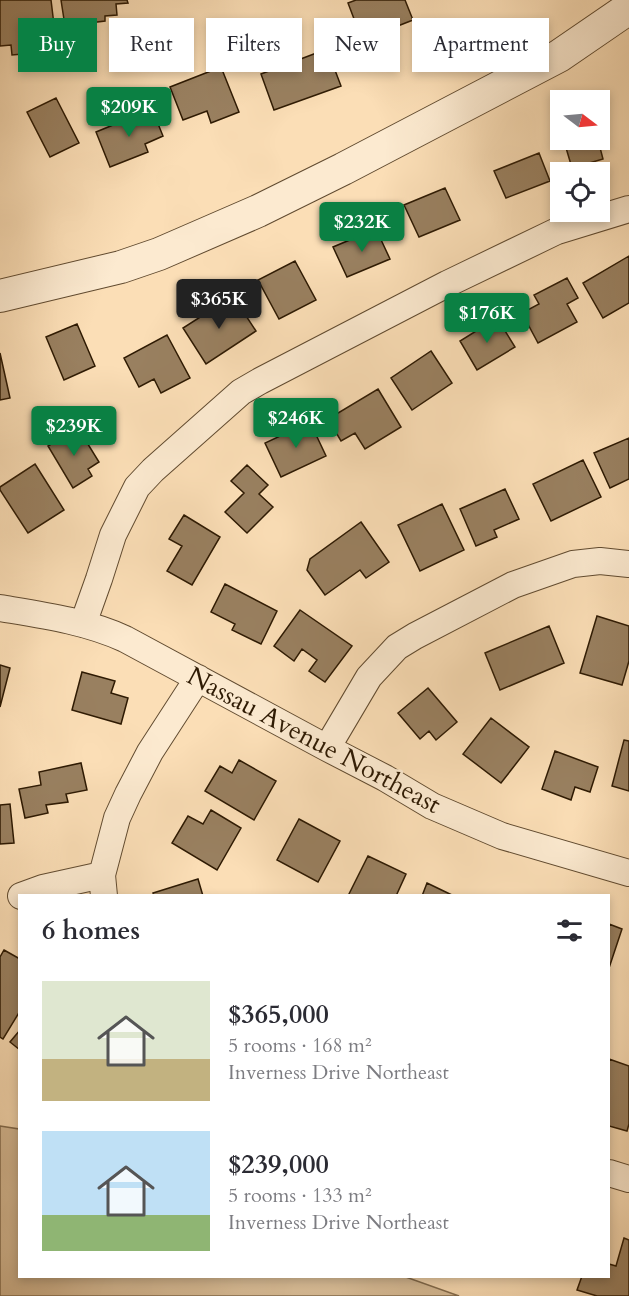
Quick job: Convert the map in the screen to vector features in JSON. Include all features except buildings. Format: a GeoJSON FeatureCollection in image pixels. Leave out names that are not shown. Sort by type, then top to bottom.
{"type":"FeatureCollection","features":[{"type":"Feature","properties":{"kind":"street"},"geometry":{"type":"LineString","coordinates":[[0,296],[121,267],[159,254],[258,211],[559,56],[629,8]]}},
{"type":"Feature","properties":{"kind":"street"},"geometry":{"type":"LineString","coordinates":[[83,624],[113,535],[137,487],[241,392],[447,284],[557,231],[629,208]]}},
{"type":"Feature","properties":{"kind":"street"},"geometry":{"type":"LineString","coordinates":[[327,748],[369,677],[398,647],[415,636],[513,585],[573,564],[600,561],[629,564]]}},
{"type":"Feature","properties":{"kind":"street","name":"Nassau Avenue Northeast"},"geometry":{"type":"LineString","coordinates":[[0,608],[108,631],[385,778],[432,806],[502,836],[629,873]]}},
{"type":"Feature","properties":{"kind":"street"},"geometry":{"type":"LineString","coordinates":[[26,894],[43,888],[103,885],[117,818],[128,794],[150,752],[198,678]]}},
{"type":"Feature","properties":{"kind":"street"},"geometry":{"type":"LineString","coordinates":[[0,903],[18,897]]}},
{"type":"Feature","properties":{"kind":"street"},"geometry":{"type":"LineString","coordinates":[[610,1173],[629,1179]]}},
{"type":"Feature","properties":{"kind":"shaded area"},"geometry":{"type":"Polygon","coordinates":[[[0,1126],[18,1129],[18,1278],[409,1278],[459,1296],[0,1296],[0,1126]]]}}]}
